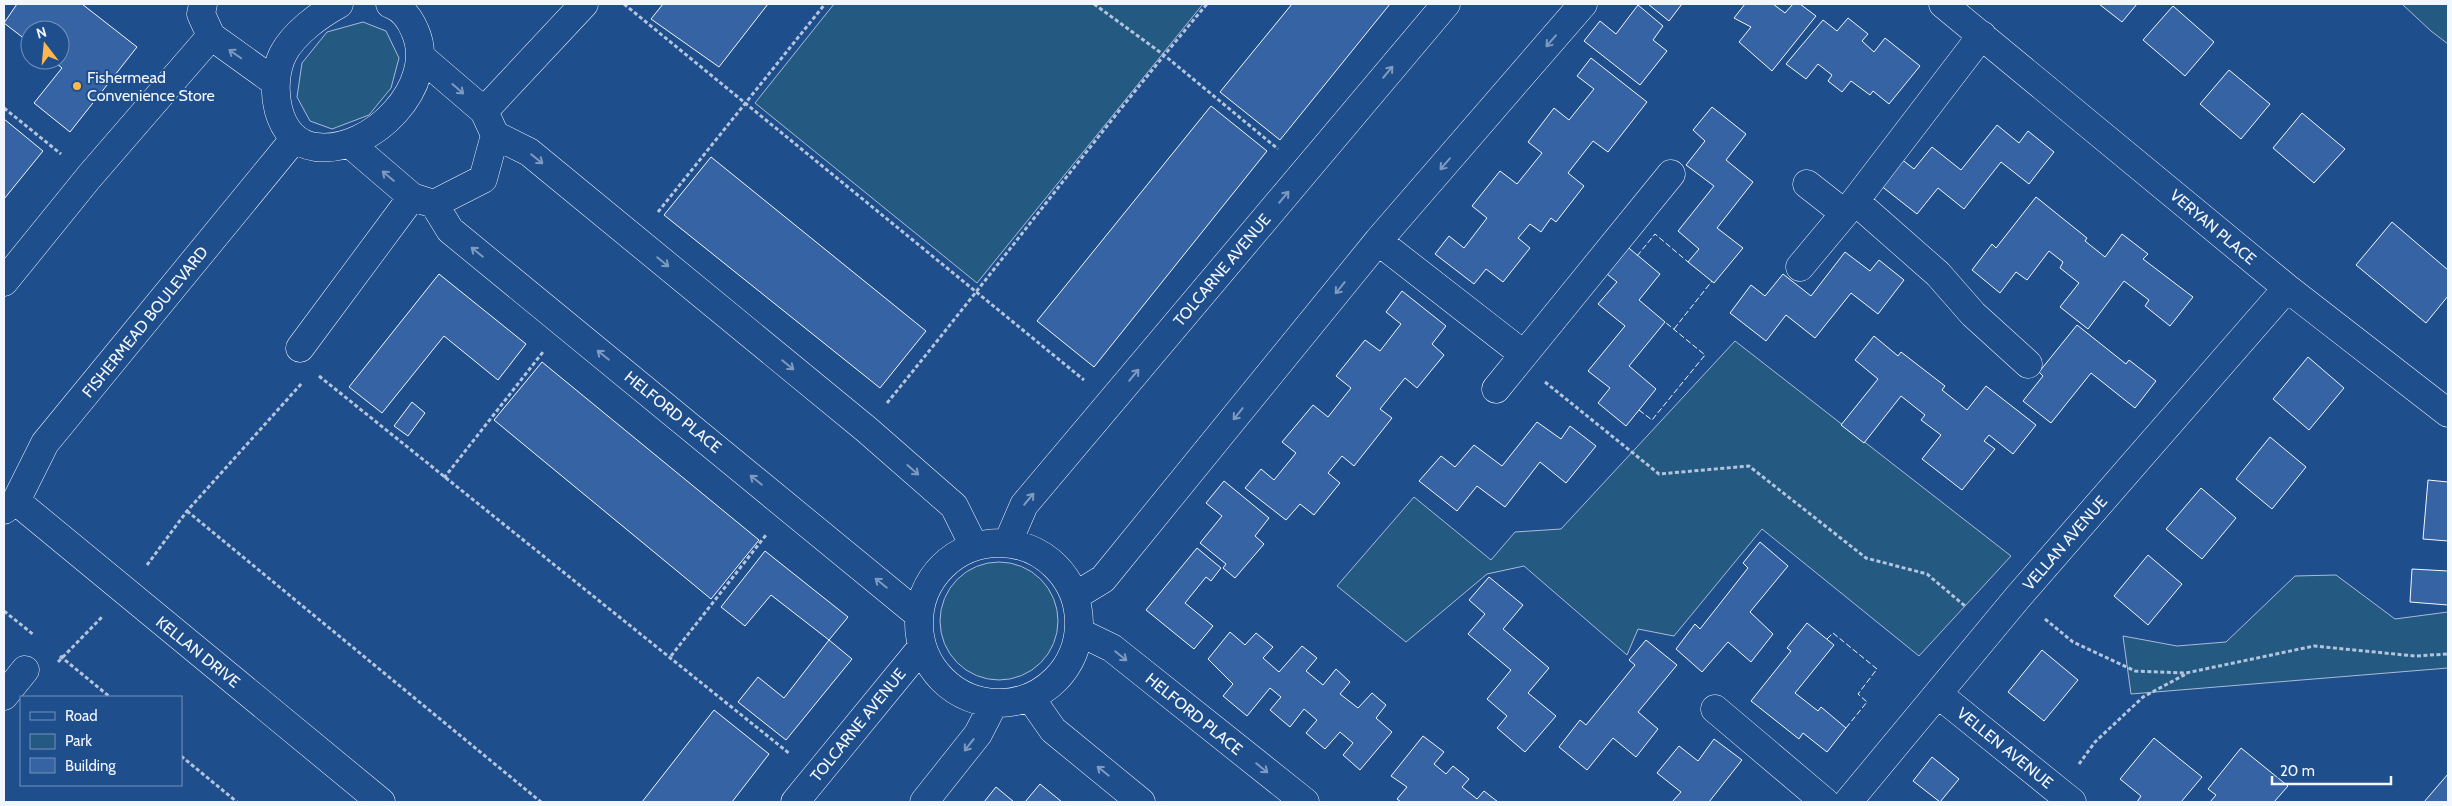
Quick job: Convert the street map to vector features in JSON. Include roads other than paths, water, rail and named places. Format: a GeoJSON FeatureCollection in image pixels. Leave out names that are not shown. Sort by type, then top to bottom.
{"type":"FeatureCollection","features":[{"type":"Feature","properties":{"kind":"street"},"geometry":{"type":"LineString","coordinates":[[339,4],[314,18],[283,53],[275,82],[277,106],[284,124],[295,138],[315,147],[337,147],[382,127],[411,92],[422,57],[419,40],[412,24],[397,5]]}},
{"type":"Feature","properties":{"kind":"street"},"geometry":{"type":"LineString","coordinates":[[484,111],[584,4]]}},
{"type":"Feature","properties":{"kind":"street","name":"TOLCARNE AVENUE"},"geometry":{"type":"LineString","coordinates":[[1008,542],[1024,506],[1446,4]]}},
{"type":"Feature","properties":{"kind":"street"},"geometry":{"type":"LineString","coordinates":[[1075,596],[1103,579],[1378,241],[1583,4]]}},
{"type":"Feature","properties":{"kind":"street","name":"VERYAN PLACE"},"geometry":{"type":"LineString","coordinates":[[1943,4],[2287,288],[2448,413]]}},
{"type":"Feature","properties":{"kind":"street"},"geometry":{"type":"LineString","coordinates":[[4,282],[89,177],[201,14],[275,82]]}},
{"type":"Feature","properties":{"kind":"street"},"geometry":{"type":"LineString","coordinates":[[1800,266],[1850,207],[1982,35]]}},
{"type":"Feature","properties":{"kind":"street"},"geometry":{"type":"LineString","coordinates":[[422,57],[484,111],[495,135],[529,152],[866,429],[954,506],[974,546]]}},
{"type":"Feature","properties":{"kind":"street"},"geometry":{"type":"LineString","coordinates":[[306,359],[423,200],[483,179],[495,135]]}},
{"type":"Feature","properties":{"kind":"street","name":"FISHERMEAD BOULEVARD"},"geometry":{"type":"LineString","coordinates":[[10,505],[45,444],[295,138]]}},
{"type":"Feature","properties":{"kind":"street","name":"HELFORD PLACE"},"geometry":{"type":"LineString","coordinates":[[349,143],[423,200],[450,230],[919,615]]}},
{"type":"Feature","properties":{"kind":"street"},"geometry":{"type":"LineString","coordinates":[[1496,389],[1671,174]]}},
{"type":"Feature","properties":{"kind":"street"},"geometry":{"type":"LineString","coordinates":[[1807,184],[1850,207],[1938,274],[1973,314],[2028,364]]}},
{"type":"Feature","properties":{"kind":"street"},"geometry":{"type":"LineString","coordinates":[[1378,241],[1523,354]]}},
{"type":"Feature","properties":{"kind":"street","name":"VELLAN AVENUE"},"geometry":{"type":"LineString","coordinates":[[1848,802],[2018,597],[2287,288]]}},
{"type":"Feature","properties":{"kind":"street","name":"KELLAN DRIVE"},"geometry":{"type":"LineString","coordinates":[[10,505],[126,593],[381,802]]}},
{"type":"Feature","properties":{"kind":"street"},"geometry":{"type":"LineString","coordinates":[[1008,542],[1037,551],[1060,570],[1075,596],[1079,632],[1071,659],[1054,682],[1030,697],[994,703],[970,698],[949,686],[932,668],[922,647],[919,615],[924,592],[936,572],[954,557],[974,546],[1008,542]]}},
{"type":"Feature","properties":{"kind":"street","name":"HELFORD PLACE"},"geometry":{"type":"LineString","coordinates":[[1079,632],[1112,648],[1305,802]]}},
{"type":"Feature","properties":{"kind":"street","name":"TOLCARNE AVENUE"},"geometry":{"type":"LineString","coordinates":[[795,802],[922,647]]}},
{"type":"Feature","properties":{"kind":"street"},"geometry":{"type":"LineString","coordinates":[[4,696],[25,670]]}},
{"type":"Feature","properties":{"kind":"street","name":"VELLEN AVENUE"},"geometry":{"type":"LineString","coordinates":[[1938,694],[2066,797]]}},
{"type":"Feature","properties":{"kind":"street"},"geometry":{"type":"LineString","coordinates":[[1030,697],[1053,730],[1141,802]]}},
{"type":"Feature","properties":{"kind":"street"},"geometry":{"type":"LineString","coordinates":[[924,802],[978,734],[994,703]]}},
{"type":"Feature","properties":{"kind":"street"},"geometry":{"type":"LineString","coordinates":[[1715,709],[1825,802]]}},
{"type":"Feature","properties":{"kind":"place","name":"Fishermead Convenience Store"},"geometry":{"type":"Point","coordinates":[77,86]}}]}
